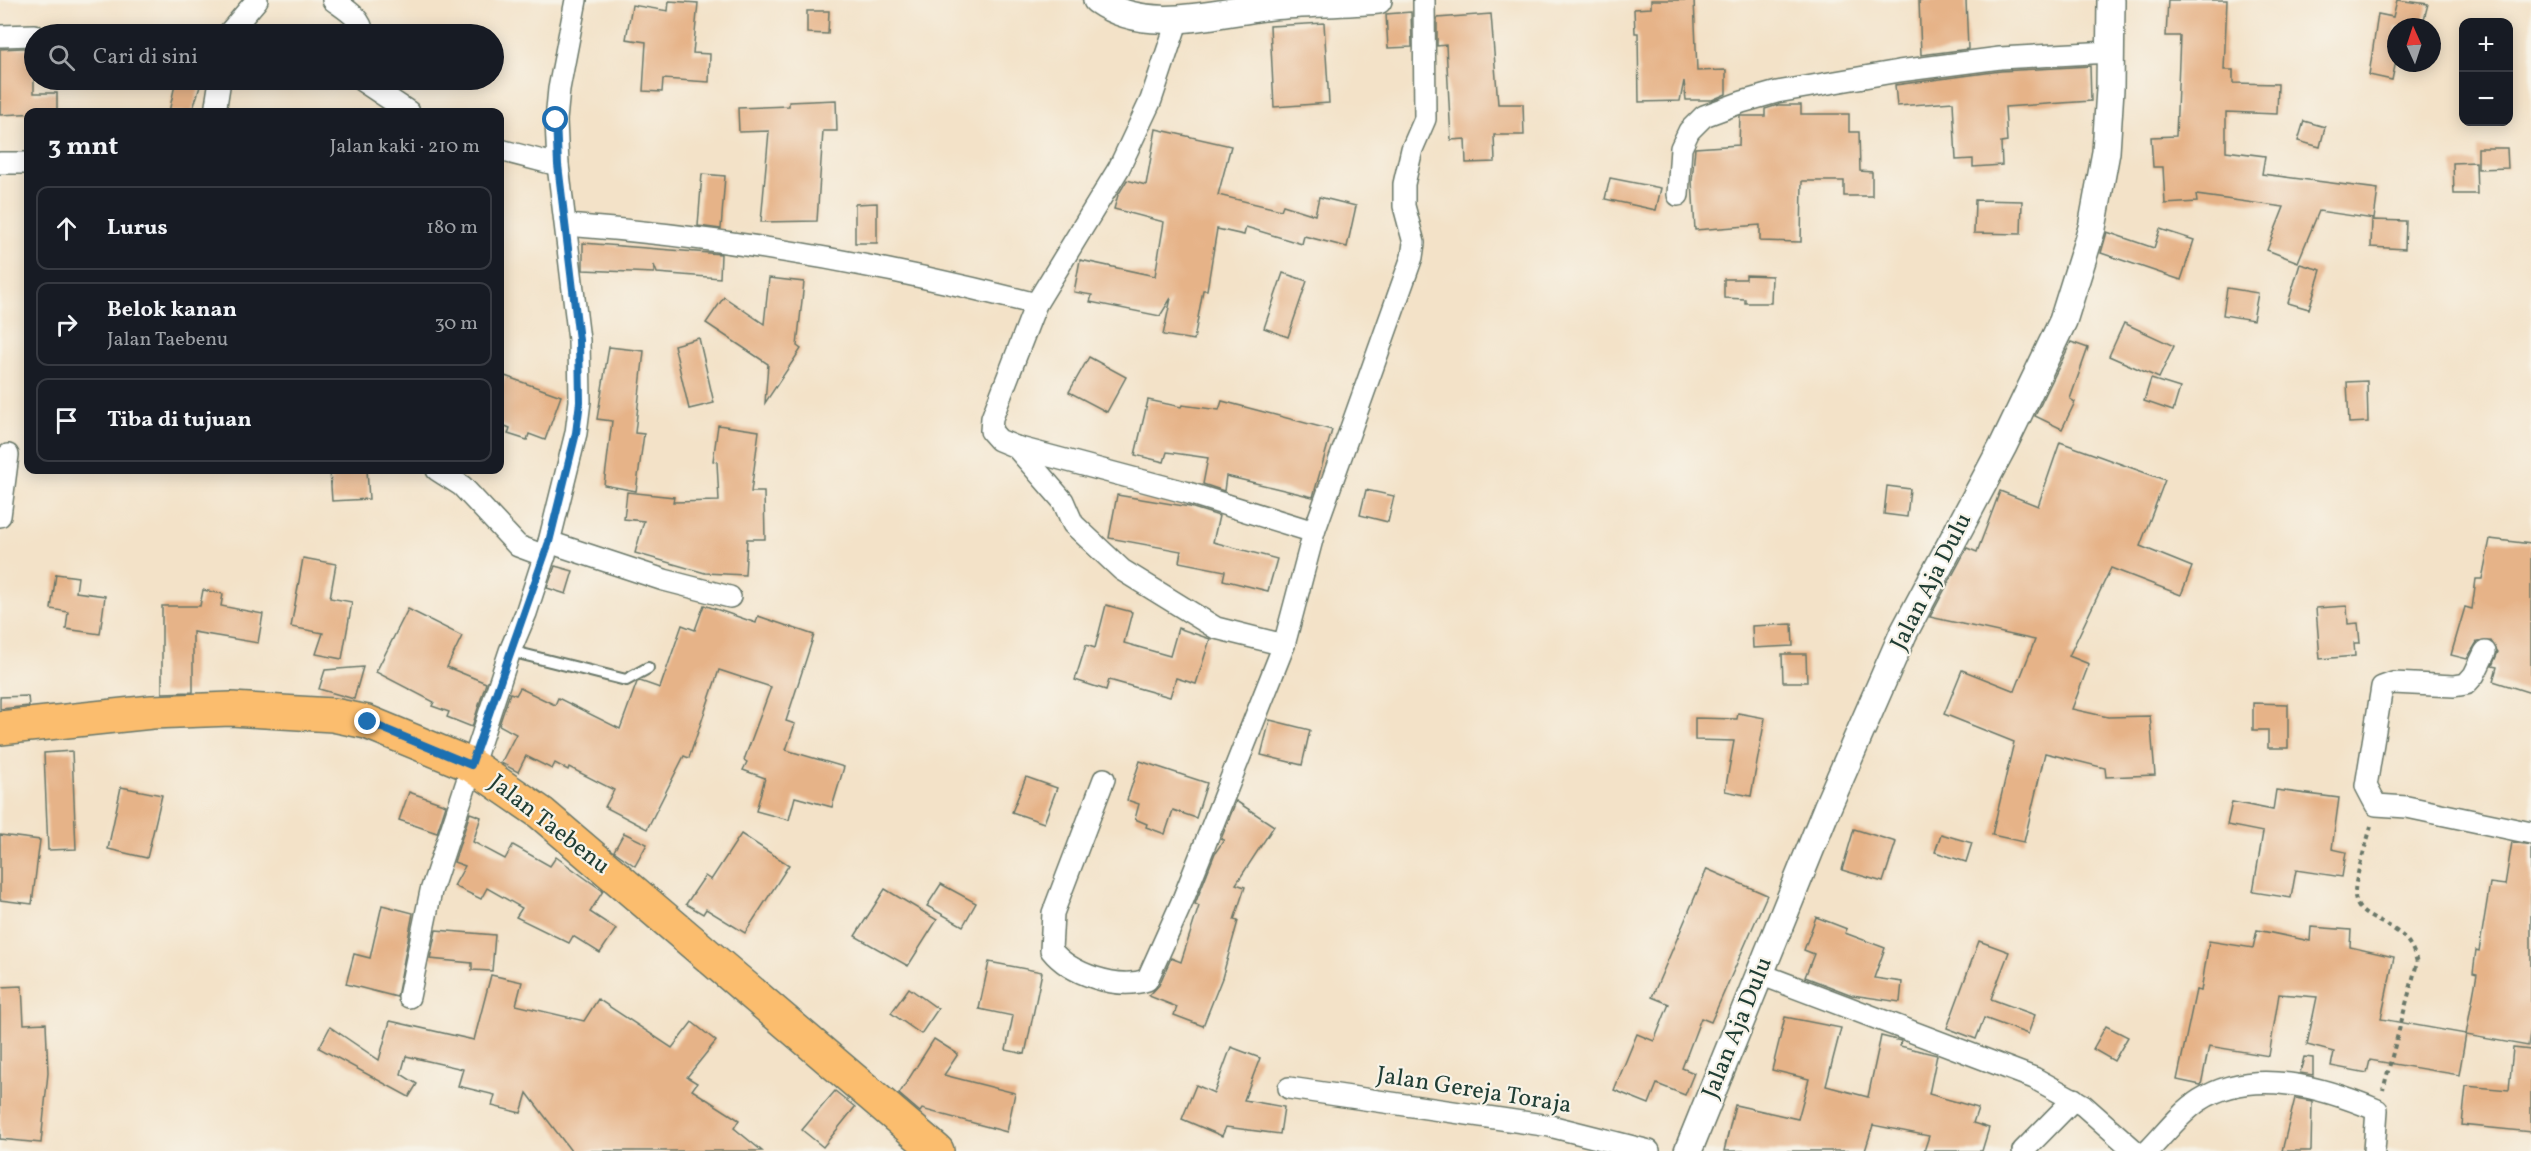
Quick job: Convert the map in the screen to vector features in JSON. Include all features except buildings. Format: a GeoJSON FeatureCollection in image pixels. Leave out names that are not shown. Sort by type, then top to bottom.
{"type":"FeatureCollection","features":[{"type":"Feature","properties":{"kind":"main road","name":"Jalan Taebenu"},"geometry":{"type":"LineString","coordinates":[[0,728],[152,712],[231,709],[333,715],[368,722],[471,765],[541,813],[937,1151]]}},
{"type":"Feature","properties":{"kind":"street"},"geometry":{"type":"LineString","coordinates":[[237,24],[257,0]]}},
{"type":"Feature","properties":{"kind":"street"},"geometry":{"type":"LineString","coordinates":[[333,0],[361,24]]}},
{"type":"Feature","properties":{"kind":"street"},"geometry":{"type":"LineString","coordinates":[[410,997],[431,891],[471,765],[547,549],[576,433],[580,402],[579,340],[558,165],[558,89],[576,0]]}},
{"type":"Feature","properties":{"kind":"street"},"geometry":{"type":"LineString","coordinates":[[1096,0],[1125,15],[1144,19],[1178,19],[1307,2],[1378,0]]}},
{"type":"Feature","properties":{"kind":"street"},"geometry":{"type":"LineString","coordinates":[[1104,779],[1053,913],[1051,950],[1061,963],[1108,981],[1132,985],[1147,980],[1178,912],[1284,645],[1314,532],[1412,257],[1414,243],[1404,206],[1404,184],[1412,149],[1425,118],[1424,0]]}},
{"type":"Feature","properties":{"kind":"street","name":"Jalan Aja Dulu"},"geometry":{"type":"LineString","coordinates":[[1688,1151],[1827,808],[1903,634],[2003,446],[2063,321],[2092,228],[2106,152],[2111,0]]}},
{"type":"Feature","properties":{"kind":"street"},"geometry":{"type":"LineString","coordinates":[[1178,19],[1157,86],[1119,168],[1036,304],[992,418],[991,431],[999,440],[1016,447],[1185,492],[1314,532]]}},
{"type":"Feature","properties":{"kind":"street"},"geometry":{"type":"LineString","coordinates":[[0,36],[24,35]]}},
{"type":"Feature","properties":{"kind":"street"},"geometry":{"type":"LineString","coordinates":[[1678,195],[1681,148],[1689,131],[1704,116],[1742,102],[1777,92],[1899,71],[2010,57],[2110,52]]}},
{"type":"Feature","properties":{"kind":"street"},"geometry":{"type":"LineString","coordinates":[[216,108],[218,90]]}},
{"type":"Feature","properties":{"kind":"street"},"geometry":{"type":"LineString","coordinates":[[376,90],[403,108]]}},
{"type":"Feature","properties":{"kind":"street"},"geometry":{"type":"LineString","coordinates":[[504,151],[558,165]]}},
{"type":"Feature","properties":{"kind":"street"},"geometry":{"type":"LineString","coordinates":[[0,163],[24,163]]}},
{"type":"Feature","properties":{"kind":"street"},"geometry":{"type":"LineString","coordinates":[[567,225],[660,232],[769,246],[970,287],[1036,304]]}},
{"type":"Feature","properties":{"kind":"street"},"geometry":{"type":"LineString","coordinates":[[1016,447],[1063,501],[1073,524],[1122,570],[1216,628],[1284,645]]}},
{"type":"Feature","properties":{"kind":"street"},"geometry":{"type":"LineString","coordinates":[[0,516],[8,455]]}},
{"type":"Feature","properties":{"kind":"street"},"geometry":{"type":"LineString","coordinates":[[443,474],[462,486],[518,546],[547,549],[730,597]]}},
{"type":"Feature","properties":{"kind":"street"},"geometry":{"type":"LineString","coordinates":[[2486,652],[2474,675],[2466,684],[2454,686],[2393,683],[2382,687],[2366,786],[2376,805],[2407,807],[2531,833]]}},
{"type":"Feature","properties":{"kind":"street"},"geometry":{"type":"LineString","coordinates":[[1760,974],[2034,1078],[2074,1099],[2135,1151]]}},
{"type":"Feature","properties":{"kind":"street"},"geometry":{"type":"LineString","coordinates":[[2148,1151],[2199,1101],[2233,1086],[2283,1084],[2340,1094],[2377,1110],[2374,1151]]}},
{"type":"Feature","properties":{"kind":"street","name":"Jalan Gereja Toraja"},"geometry":{"type":"LineString","coordinates":[[1289,1088],[1550,1126],[1649,1151]]}},
{"type":"Feature","properties":{"kind":"street"},"geometry":{"type":"LineString","coordinates":[[2023,1151],[2074,1099]]}},
{"type":"Feature","properties":{"kind":"lane"},"geometry":{"type":"LineString","coordinates":[[510,651],[626,680],[648,668]]}},
{"type":"Feature","properties":{"kind":"path"},"geometry":{"type":"LineString","coordinates":[[2376,805],[2355,887],[2357,903],[2366,915],[2399,931],[2408,939],[2414,949],[2417,963],[2377,1110]]}},
{"type":"Feature","properties":{"kind":"route"},"geometry":{"type":"LineString","coordinates":[[368,722],[471,765],[510,651],[526,614],[549,542],[576,433],[581,376],[576,306],[558,165],[556,120]]}}]}
